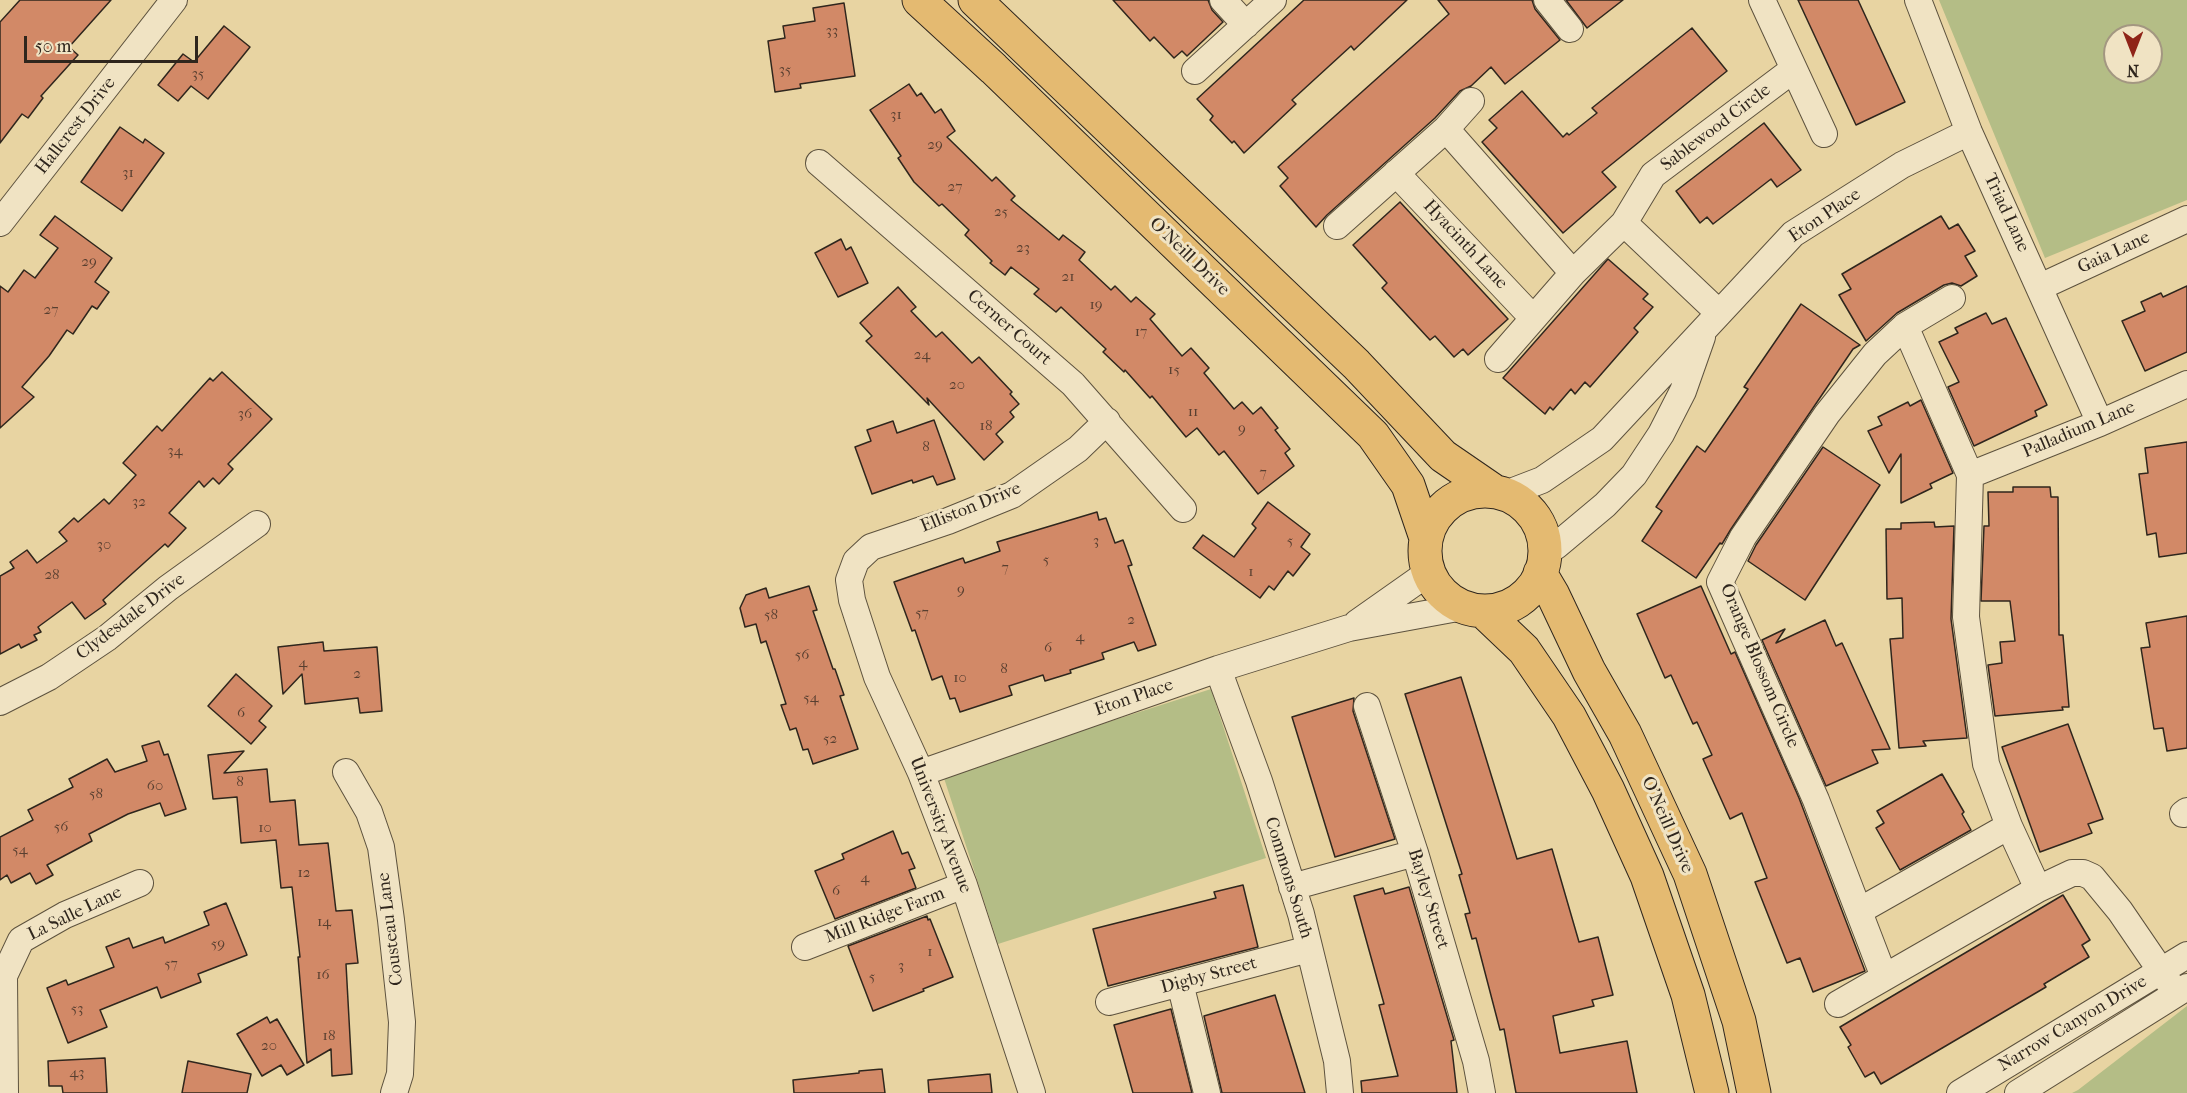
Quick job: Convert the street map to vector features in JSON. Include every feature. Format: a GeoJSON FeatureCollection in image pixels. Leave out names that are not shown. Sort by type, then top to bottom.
{"type":"FeatureCollection","features":[{"type":"Feature","properties":{"kind":"main road","name":"O'Neill Drive"},"geometry":{"type":"LineString","coordinates":[[920,0],[1373,435],[1408,485],[1425,538],[1424,552],[1428,573]]}},
{"type":"Feature","properties":{"kind":"main road","name":"O'Neill Drive"},"geometry":{"type":"LineString","coordinates":[[975,0],[1356,364],[1443,456],[1526,507],[1535,517],[1543,532],[1542,562],[1564,622],[1625,734],[1690,874],[1739,1021],[1754,1093]]}},
{"type":"Feature","properties":{"kind":"main road"},"geometry":{"type":"LineString","coordinates":[[1425,538],[1434,519],[1446,504],[1468,493],[1501,493]]}},
{"type":"Feature","properties":{"kind":"main road"},"geometry":{"type":"LineString","coordinates":[[1428,573],[1437,587],[1452,602],[1473,609],[1502,609],[1519,601],[1527,594],[1542,562]]}},
{"type":"Feature","properties":{"kind":"main road"},"geometry":{"type":"LineString","coordinates":[[1473,609],[1524,650],[1569,716],[1608,790],[1647,876],[1688,994],[1712,1093]]}},
{"type":"Feature","properties":{"kind":"street","name":"Hallcrest Drive"},"geometry":{"type":"LineString","coordinates":[[0,223],[174,0]]}},
{"type":"Feature","properties":{"kind":"street"},"geometry":{"type":"LineString","coordinates":[[1223,0],[1246,25]]}},
{"type":"Feature","properties":{"kind":"street"},"geometry":{"type":"LineString","coordinates":[[1195,71],[1273,0]]}},
{"type":"Feature","properties":{"kind":"street"},"geometry":{"type":"LineString","coordinates":[[1547,0],[1570,29]]}},
{"type":"Feature","properties":{"kind":"street"},"geometry":{"type":"LineString","coordinates":[[1762,0],[1824,134]]}},
{"type":"Feature","properties":{"kind":"street","name":"Triad Lane"},"geometry":{"type":"LineString","coordinates":[[1918,0],[1969,132],[2100,423]]}},
{"type":"Feature","properties":{"kind":"street","name":"Sablewood Circle"},"geometry":{"type":"LineString","coordinates":[[1498,359],[1574,273],[1624,223],[1653,175],[1794,69]]}},
{"type":"Feature","properties":{"kind":"street"},"geometry":{"type":"LineString","coordinates":[[1337,226],[1446,129],[1471,101]]}},
{"type":"Feature","properties":{"kind":"street"},"geometry":{"type":"LineString","coordinates":[[1446,129],[1574,273]]}},
{"type":"Feature","properties":{"kind":"street","name":"Eton Place"},"geometry":{"type":"LineString","coordinates":[[1501,493],[1542,480],[1602,439],[1793,234],[1902,165],[1969,132]]}},
{"type":"Feature","properties":{"kind":"street","name":"Cerner Court"},"geometry":{"type":"LineString","coordinates":[[819,163],[1073,384],[1183,509]]}},
{"type":"Feature","properties":{"kind":"street","name":"Hyacinth Lane"},"geometry":{"type":"LineString","coordinates":[[1396,173],[1533,318]]}},
{"type":"Feature","properties":{"kind":"street","name":"Gaia Lane"},"geometry":{"type":"LineString","coordinates":[[2040,286],[2187,219]]}},
{"type":"Feature","properties":{"kind":"street"},"geometry":{"type":"LineString","coordinates":[[1624,223],[1712,322]]}},
{"type":"Feature","properties":{"kind":"street","name":"Orange Blossom Circle"},"geometry":{"type":"LineString","coordinates":[[1884,977],[1816,800],[1720,582],[1743,537],[1827,414],[1875,354],[1905,326],[1952,298]]}},
{"type":"Feature","properties":{"kind":"street","name":"Eton Place"},"geometry":{"type":"LineString","coordinates":[[1542,562],[1556,546],[1605,505],[1634,475],[1661,434],[1683,391],[1712,322]]}},
{"type":"Feature","properties":{"kind":"street"},"geometry":{"type":"LineString","coordinates":[[1905,326],[1970,475],[1966,617],[1986,764],[2009,826],[2038,889]]}},
{"type":"Feature","properties":{"kind":"street","name":"Palladium Lane"},"geometry":{"type":"LineString","coordinates":[[1970,475],[2100,423],[2187,384]]}},
{"type":"Feature","properties":{"kind":"street","name":"Elliston Drive"},"geometry":{"type":"LineString","coordinates":[[856,561],[871,547],[948,521],[1012,495],[1078,448],[1107,421]]}},
{"type":"Feature","properties":{"kind":"street","name":"Clydesdale Drive"},"geometry":{"type":"LineString","coordinates":[[0,702],[48,677],[107,638],[168,588],[257,525]]}},
{"type":"Feature","properties":{"kind":"street","name":"University Avenue"},"geometry":{"type":"LineString","coordinates":[[856,561],[849,579],[852,600],[877,677],[921,773],[964,885],[1032,1093]]}},
{"type":"Feature","properties":{"kind":"street","name":"Eton Place"},"geometry":{"type":"LineString","coordinates":[[1349,628],[1428,573]]}},
{"type":"Feature","properties":{"kind":"street","name":"Eton Place"},"geometry":{"type":"LineString","coordinates":[[921,773],[1218,669],[1349,628],[1473,609]]}},
{"type":"Feature","properties":{"kind":"street","name":"Commons South"},"geometry":{"type":"LineString","coordinates":[[1218,669],[1259,781],[1292,887],[1337,1061],[1340,1093]]}},
{"type":"Feature","properties":{"kind":"street","name":"Bayley Street"},"geometry":{"type":"LineString","coordinates":[[1367,706],[1415,853],[1476,1061],[1482,1093]]}},
{"type":"Feature","properties":{"kind":"street","name":"Cousteau Lane"},"geometry":{"type":"LineString","coordinates":[[346,772],[369,812],[381,847],[402,1022],[400,1074],[394,1093]]}},
{"type":"Feature","properties":{"kind":"street"},"geometry":{"type":"LineString","coordinates":[[1859,911],[2009,826]]}},
{"type":"Feature","properties":{"kind":"street"},"geometry":{"type":"LineString","coordinates":[[1292,887],[1415,853]]}},
{"type":"Feature","properties":{"kind":"street"},"geometry":{"type":"LineString","coordinates":[[1838,1004],[2038,889],[2073,873],[2083,873],[2092,878],[2120,911],[2160,971],[2181,990]]}},
{"type":"Feature","properties":{"kind":"street","name":"La Salle Lane"},"geometry":{"type":"LineString","coordinates":[[5,1093],[4,976],[21,940],[65,915],[140,883]]}},
{"type":"Feature","properties":{"kind":"street","name":"Mill Ridge Farm"},"geometry":{"type":"LineString","coordinates":[[805,947],[964,885]]}},
{"type":"Feature","properties":{"kind":"street","name":"Digby Street"},"geometry":{"type":"LineString","coordinates":[[1108,1002],[1309,949]]}},
{"type":"Feature","properties":{"kind":"street","name":"Narrow Canyon Drive"},"geometry":{"type":"LineString","coordinates":[[1960,1093],[2187,955]]}},
{"type":"Feature","properties":{"kind":"street"},"geometry":{"type":"LineString","coordinates":[[1180,983],[1207,1093]]}},
{"type":"Feature","properties":{"kind":"street","name":"Narrow Canyon Drive"},"geometry":{"type":"LineString","coordinates":[[2018,1093],[2181,990]]}},
{"type":"Feature","properties":{"kind":"green space"},"geometry":{"type":"Polygon","coordinates":[[[1939,0],[2187,0],[2187,200],[2045,258],[1939,0]]]}},
{"type":"Feature","properties":{"kind":"green space"},"geometry":{"type":"Polygon","coordinates":[[[1211,689],[1266,858],[998,944],[943,775],[1211,689]]]}},
{"type":"Feature","properties":{"kind":"green space"},"geometry":{"type":"Polygon","coordinates":[[[2187,1006],[2187,1093],[2072,1093],[2078,1090],[2187,1006]]]}},
{"type":"Feature","properties":{"kind":"building"},"geometry":{"type":"Polygon","coordinates":[[[20,0],[111,0],[69,47],[78,55],[41,96],[43,98],[28,118],[22,114],[0,143],[0,22],[20,0]]]}},
{"type":"Feature","properties":{"kind":"building"},"geometry":{"type":"Polygon","coordinates":[[[1113,0],[1208,0],[1212,10],[1223,22],[1187,56],[1182,51],[1174,58],[1154,37],[1150,41],[1113,0]]]}},
{"type":"Feature","properties":{"kind":"building"},"geometry":{"type":"Polygon","coordinates":[[[1304,0],[1407,0],[1354,50],[1351,46],[1292,100],[1296,104],[1244,153],[1210,120],[1213,116],[1197,99],[1304,0]]]}},
{"type":"Feature","properties":{"kind":"building"},"geometry":{"type":"Polygon","coordinates":[[[1438,0],[1532,0],[1535,9],[1560,40],[1505,84],[1491,67],[1471,86],[1460,91],[1435,118],[1316,227],[1280,186],[1288,178],[1278,167],[1449,14],[1438,0]]]}},
{"type":"Feature","properties":{"kind":"building"},"geometry":{"type":"Polygon","coordinates":[[[1566,0],[1623,0],[1587,28],[1566,0]]]}},
{"type":"Feature","properties":{"kind":"building"},"geometry":{"type":"Polygon","coordinates":[[[1798,0],[1858,0],[1905,102],[1856,125],[1798,0]]]}},
{"type":"Feature","properties":{"kind":"building"},"geometry":{"type":"Polygon","coordinates":[[[844,3],[855,76],[800,84],[801,88],[775,92],[768,41],[785,38],[783,26],[815,21],[813,8],[844,3]]]}},
{"type":"Feature","properties":{"kind":"building"},"geometry":{"type":"Polygon","coordinates":[[[224,26],[250,47],[208,99],[191,86],[178,101],[158,85],[183,54],[194,62],[224,26]]]}},
{"type":"Feature","properties":{"kind":"building"},"geometry":{"type":"Polygon","coordinates":[[[1692,28],[1727,71],[1602,172],[1616,187],[1563,233],[1482,142],[1497,128],[1489,120],[1522,91],[1563,137],[1567,133],[1569,135],[1597,113],[1592,108],[1692,28]]]}},
{"type":"Feature","properties":{"kind":"building"},"geometry":{"type":"Polygon","coordinates":[[[909,84],[917,96],[921,93],[935,113],[941,109],[955,131],[947,137],[992,181],[996,177],[1015,196],[1011,200],[1059,240],[1063,235],[1085,252],[1079,260],[1111,290],[1115,286],[1131,302],[1136,297],[1155,314],[1150,319],[1182,356],[1191,348],[1209,368],[1204,373],[1234,409],[1242,402],[1253,414],[1261,407],[1278,428],[1275,430],[1290,449],[1285,453],[1294,466],[1258,494],[1224,451],[1219,455],[1197,428],[1186,437],[1152,396],[1150,398],[1125,370],[1124,372],[1103,352],[1106,349],[1061,307],[1056,312],[1034,294],[1039,289],[1011,267],[1005,275],[990,263],[992,261],[965,235],[969,230],[942,204],[939,206],[914,182],[898,158],[901,156],[870,110],[909,84]]]}},
{"type":"Feature","properties":{"kind":"building"},"geometry":{"type":"Polygon","coordinates":[[[1764,123],[1801,170],[1777,187],[1771,179],[1713,224],[1707,217],[1700,223],[1676,191],[1764,123]]]}},
{"type":"Feature","properties":{"kind":"building"},"geometry":{"type":"Polygon","coordinates":[[[120,127],[143,143],[145,139],[164,153],[122,211],[81,182],[120,127]]]}},
{"type":"Feature","properties":{"kind":"building"},"geometry":{"type":"Polygon","coordinates":[[[1400,202],[1508,319],[1468,355],[1463,349],[1454,357],[1435,336],[1430,340],[1382,288],[1387,283],[1353,245],[1400,202]]]}},
{"type":"Feature","properties":{"kind":"building"},"geometry":{"type":"Polygon","coordinates":[[[55,216],[112,258],[95,282],[109,292],[97,309],[92,306],[73,334],[67,330],[49,356],[22,387],[34,397],[0,428],[0,286],[8,292],[24,270],[35,278],[58,248],[40,235],[55,216]]]}},
{"type":"Feature","properties":{"kind":"building"},"geometry":{"type":"Polygon","coordinates":[[[1941,216],[1949,229],[1958,224],[1975,251],[1965,256],[1977,276],[1961,286],[1952,283],[1944,285],[1897,313],[1866,341],[1839,295],[1851,289],[1842,274],[1941,216]]]}},
{"type":"Feature","properties":{"kind":"building"},"geometry":{"type":"Polygon","coordinates":[[[841,239],[846,250],[851,247],[868,283],[838,297],[815,253],[841,239]]]}},
{"type":"Feature","properties":{"kind":"building"},"geometry":{"type":"Polygon","coordinates":[[[1608,259],[1648,294],[1643,299],[1653,307],[1634,328],[1638,332],[1590,387],[1585,382],[1575,394],[1571,389],[1553,410],[1550,407],[1545,414],[1503,378],[1608,259]]]}},
{"type":"Feature","properties":{"kind":"building"},"geometry":{"type":"Polygon","coordinates":[[[2187,286],[2187,352],[2145,371],[2122,321],[2145,311],[2141,302],[2161,293],[2163,297],[2187,286]]]}},
{"type":"Feature","properties":{"kind":"building"},"geometry":{"type":"Polygon","coordinates":[[[898,287],[916,307],[911,311],[936,337],[942,332],[972,363],[979,357],[1012,392],[1010,394],[1019,404],[1010,412],[1014,417],[996,434],[1003,442],[984,460],[927,398],[929,405],[866,341],[872,336],[860,323],[898,287]]]}},
{"type":"Feature","properties":{"kind":"building"},"geometry":{"type":"Polygon","coordinates":[[[1801,304],[1860,345],[1853,349],[1722,544],[1720,543],[1696,578],[1642,541],[1662,511],[1656,507],[1697,446],[1705,452],[1748,389],[1744,387],[1801,304]]]}},
{"type":"Feature","properties":{"kind":"building"},"geometry":{"type":"Polygon","coordinates":[[[1986,313],[1992,324],[2006,318],[2047,405],[2035,411],[2037,416],[1974,446],[1948,387],[1959,382],[1939,342],[1958,333],[1955,328],[1986,313]]]}},
{"type":"Feature","properties":{"kind":"building"},"geometry":{"type":"Polygon","coordinates":[[[222,372],[272,419],[228,464],[233,469],[219,484],[213,478],[204,487],[199,481],[169,513],[186,528],[168,547],[165,544],[103,600],[106,604],[85,619],[72,602],[38,627],[41,632],[34,635],[37,640],[21,648],[19,644],[0,654],[0,576],[14,568],[10,562],[27,550],[37,563],[67,541],[59,532],[74,518],[78,522],[104,499],[109,504],[136,475],[123,463],[157,426],[162,431],[210,378],[213,381],[222,372]]]}},
{"type":"Feature","properties":{"kind":"building"},"geometry":{"type":"Polygon","coordinates":[[[1921,400],[1953,473],[1930,484],[1932,488],[1901,503],[1901,454],[1889,473],[1868,431],[1882,425],[1878,417],[1908,402],[1910,406],[1921,400]]]}},
{"type":"Feature","properties":{"kind":"building"},"geometry":{"type":"Polygon","coordinates":[[[934,420],[955,479],[937,485],[933,476],[913,483],[912,480],[872,494],[855,447],[871,441],[867,430],[893,421],[897,433],[934,420]]]}},
{"type":"Feature","properties":{"kind":"building"},"geometry":{"type":"Polygon","coordinates":[[[2187,442],[2187,553],[2159,557],[2156,533],[2147,535],[2139,474],[2148,473],[2145,448],[2187,442]]]}},
{"type":"Feature","properties":{"kind":"building"},"geometry":{"type":"Polygon","coordinates":[[[1823,447],[1880,485],[1805,600],[1748,561],[1756,545],[1823,447]]]}},
{"type":"Feature","properties":{"kind":"building"},"geometry":{"type":"Polygon","coordinates":[[[2013,487],[2050,487],[2051,497],[2058,497],[2059,635],[2063,635],[2069,707],[2062,707],[2063,710],[1995,716],[1988,665],[2002,663],[2000,642],[2015,641],[2010,601],[1981,601],[1984,526],[1989,526],[1988,492],[2013,492],[2013,487]]]}},
{"type":"Feature","properties":{"kind":"building"},"geometry":{"type":"Polygon","coordinates":[[[1268,502],[1310,534],[1301,547],[1310,554],[1293,576],[1288,571],[1274,590],[1269,586],[1260,598],[1193,548],[1203,535],[1234,557],[1256,528],[1252,524],[1268,502]]]}},
{"type":"Feature","properties":{"kind":"building"},"geometry":{"type":"Polygon","coordinates":[[[1097,512],[1099,520],[1106,518],[1115,543],[1123,540],[1132,565],[1128,566],[1156,645],[1138,651],[1134,642],[1102,653],[1104,659],[1070,670],[1071,673],[1045,681],[1043,675],[1009,686],[1012,695],[960,712],[955,698],[950,699],[942,676],[932,680],[915,630],[912,631],[894,582],[963,558],[965,563],[1000,551],[997,542],[1097,512]]]}},
{"type":"Feature","properties":{"kind":"building"},"geometry":{"type":"Polygon","coordinates":[[[1934,522],[1935,527],[1954,526],[1951,619],[1967,738],[1923,741],[1926,746],[1899,748],[1890,639],[1903,638],[1902,598],[1887,599],[1886,529],[1901,529],[1901,523],[1934,522]]]}},
{"type":"Feature","properties":{"kind":"building"},"geometry":{"type":"Polygon","coordinates":[[[809,586],[817,610],[813,611],[844,695],[840,696],[858,749],[813,764],[808,749],[803,750],[796,728],[790,730],[781,705],[786,704],[766,641],[761,643],[756,624],[745,627],[740,608],[746,595],[766,588],[769,598],[809,586]]]}},
{"type":"Feature","properties":{"kind":"building"},"geometry":{"type":"Polygon","coordinates":[[[1701,586],[1731,654],[1735,652],[1799,798],[1865,971],[1813,992],[1800,958],[1787,963],[1755,882],[1767,878],[1742,813],[1730,819],[1703,759],[1712,755],[1697,722],[1693,724],[1671,675],[1665,678],[1637,614],[1701,586]]]}},
{"type":"Feature","properties":{"kind":"building"},"geometry":{"type":"Polygon","coordinates":[[[2187,616],[2187,748],[2167,751],[2163,728],[2154,729],[2141,648],[2150,647],[2146,623],[2187,616]]]}},
{"type":"Feature","properties":{"kind":"building"},"geometry":{"type":"Polygon","coordinates":[[[1825,620],[1836,646],[1842,643],[1890,749],[1872,750],[1878,763],[1826,786],[1762,640],[1785,629],[1776,643],[1825,620]]]}},
{"type":"Feature","properties":{"kind":"building"},"geometry":{"type":"Polygon","coordinates":[[[323,642],[324,651],[377,647],[382,711],[360,713],[358,698],[305,704],[302,674],[283,694],[278,647],[323,642]]]}},
{"type":"Feature","properties":{"kind":"building"},"geometry":{"type":"Polygon","coordinates":[[[236,674],[272,706],[259,721],[266,727],[251,744],[208,706],[236,674]]]}},
{"type":"Feature","properties":{"kind":"building"},"geometry":{"type":"Polygon","coordinates":[[[1461,677],[1517,859],[1552,849],[1579,942],[1598,937],[1613,995],[1592,1000],[1594,1006],[1553,1016],[1560,1053],[1627,1041],[1637,1093],[1516,1093],[1504,1029],[1500,1030],[1476,938],[1472,939],[1465,914],[1470,913],[1459,875],[1462,874],[1405,694],[1461,677]]]}},
{"type":"Feature","properties":{"kind":"building"},"geometry":{"type":"Polygon","coordinates":[[[1354,698],[1353,711],[1395,839],[1335,857],[1292,717],[1354,698]]]}},
{"type":"Feature","properties":{"kind":"building"},"geometry":{"type":"Polygon","coordinates":[[[2068,724],[2103,819],[2088,824],[2092,833],[2040,852],[2002,747],[2068,724]]]}},
{"type":"Feature","properties":{"kind":"building"},"geometry":{"type":"Polygon","coordinates":[[[159,741],[164,755],[168,754],[186,809],[165,816],[160,803],[128,814],[89,834],[92,841],[47,865],[53,875],[36,884],[30,873],[11,883],[7,875],[0,880],[0,837],[33,820],[28,810],[73,787],[69,779],[107,759],[115,772],[147,761],[142,746],[159,741]]]}},
{"type":"Feature","properties":{"kind":"building"},"geometry":{"type":"Polygon","coordinates":[[[244,751],[224,773],[267,769],[270,802],[295,800],[299,845],[328,843],[336,911],[352,910],[358,963],[346,964],[352,1074],[332,1076],[331,1049],[307,1063],[298,957],[300,957],[292,887],[281,888],[276,840],[241,843],[237,797],[213,799],[208,755],[244,751]]]}},
{"type":"Feature","properties":{"kind":"building"},"geometry":{"type":"Polygon","coordinates":[[[1942,774],[1964,812],[1962,814],[1971,830],[1900,870],[1876,828],[1884,823],[1877,811],[1942,774]]]}},
{"type":"Feature","properties":{"kind":"building"},"geometry":{"type":"Polygon","coordinates":[[[893,831],[902,854],[908,852],[915,868],[909,870],[916,888],[835,919],[815,871],[844,859],[842,854],[893,831]]]}},
{"type":"Feature","properties":{"kind":"building"},"geometry":{"type":"Polygon","coordinates":[[[1243,885],[1258,947],[1108,986],[1093,929],[1216,898],[1214,892],[1243,885]]]}},
{"type":"Feature","properties":{"kind":"building"},"geometry":{"type":"Polygon","coordinates":[[[1409,887],[1454,1040],[1451,1041],[1457,1093],[1362,1093],[1361,1081],[1398,1076],[1379,1005],[1384,1004],[1354,896],[1383,888],[1385,894],[1409,887]]]}},
{"type":"Feature","properties":{"kind":"building"},"geometry":{"type":"Polygon","coordinates":[[[2063,895],[2090,940],[2082,945],[2089,957],[2044,984],[2046,987],[1881,1084],[1874,1072],[1865,1077],[1840,1027],[2063,895]]]}},
{"type":"Feature","properties":{"kind":"building"},"geometry":{"type":"Polygon","coordinates":[[[226,903],[247,955],[198,974],[201,982],[161,998],[157,987],[100,1010],[107,1027],[68,1043],[47,988],[66,980],[68,985],[114,967],[106,947],[129,938],[133,948],[163,937],[165,943],[209,925],[204,912],[226,903]]]}},
{"type":"Feature","properties":{"kind":"building"},"geometry":{"type":"Polygon","coordinates":[[[927,916],[953,977],[873,1011],[848,946],[927,916]]]}},
{"type":"Feature","properties":{"kind":"building"},"geometry":{"type":"Polygon","coordinates":[[[1275,995],[1305,1093],[1222,1093],[1204,1016],[1275,995]]]}},
{"type":"Feature","properties":{"kind":"building"},"geometry":{"type":"Polygon","coordinates":[[[1171,1009],[1192,1093],[1133,1093],[1114,1025],[1171,1009]]]}},
{"type":"Feature","properties":{"kind":"building"},"geometry":{"type":"Polygon","coordinates":[[[267,1017],[270,1023],[277,1019],[304,1065],[287,1075],[281,1065],[262,1076],[237,1034],[267,1017]]]}},
{"type":"Feature","properties":{"kind":"building"},"geometry":{"type":"Polygon","coordinates":[[[105,1058],[107,1093],[63,1093],[62,1086],[49,1086],[48,1061],[105,1058]]]}},
{"type":"Feature","properties":{"kind":"building"},"geometry":{"type":"Polygon","coordinates":[[[188,1061],[251,1074],[247,1093],[182,1093],[188,1061]]]}},
{"type":"Feature","properties":{"kind":"building"},"geometry":{"type":"Polygon","coordinates":[[[882,1069],[885,1093],[794,1093],[793,1080],[882,1069]]]}},
{"type":"Feature","properties":{"kind":"building"},"geometry":{"type":"Polygon","coordinates":[[[990,1074],[992,1093],[929,1093],[928,1080],[990,1074]]]}}]}
